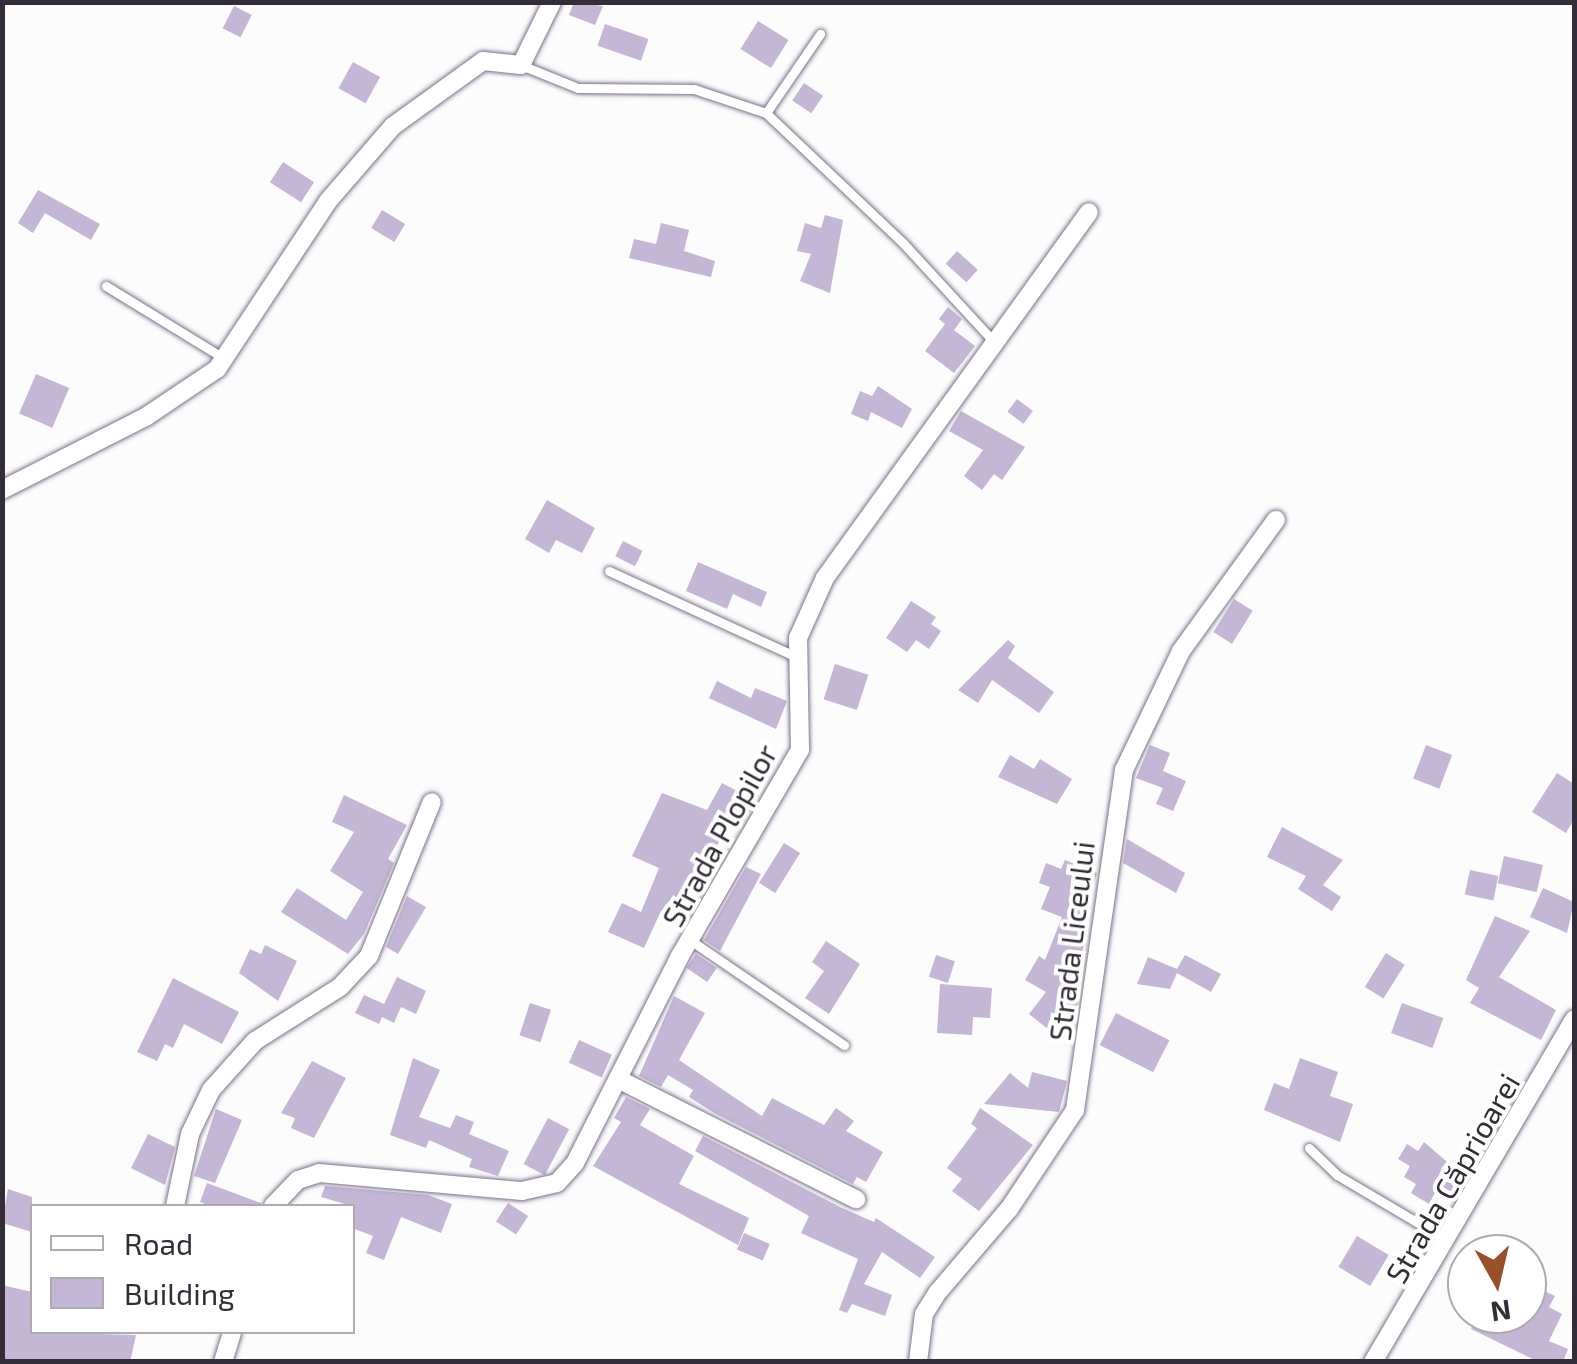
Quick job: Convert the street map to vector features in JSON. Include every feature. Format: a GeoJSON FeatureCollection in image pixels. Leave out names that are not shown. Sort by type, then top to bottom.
{"type":"FeatureCollection","features":[{"type":"Feature","properties":{"kind":"street"},"geometry":{"type":"LineString","coordinates":[[2,490],[148,416],[225,359],[328,201],[393,126],[483,61],[521,65],[552,2]]}},
{"type":"Feature","properties":{"kind":"street","name":"Strada Plopilor"},"geometry":{"type":"LineString","coordinates":[[274,1204],[298,1180],[344,1171],[496,1190],[542,1188],[575,1163],[800,750],[798,638],[825,578],[1089,212]]}},
{"type":"Feature","properties":{"kind":"street","name":"Strada Liceului"},"geometry":{"type":"LineString","coordinates":[[918,1362],[924,1314],[1009,1209],[1075,1110],[1124,770],[1181,651],[1276,520]]}},
{"type":"Feature","properties":{"kind":"street"},"geometry":{"type":"LineString","coordinates":[[175,1204],[190,1134],[211,1090],[255,1040],[340,987],[368,956],[432,802]]}},
{"type":"Feature","properties":{"kind":"street","name":"Strada Căprioarei"},"geometry":{"type":"LineString","coordinates":[[1450,1234],[1574,1020]]}},
{"type":"Feature","properties":{"kind":"street"},"geometry":{"type":"LineString","coordinates":[[618,1078],[856,1199]]}},
{"type":"Feature","properties":{"kind":"street","name":"Strada Căprioarei"},"geometry":{"type":"LineString","coordinates":[[1373,1362],[1447,1240]]}},
{"type":"Feature","properties":{"kind":"street"},"geometry":{"type":"LineString","coordinates":[[223,1362],[231,1334]]}},
{"type":"Feature","properties":{"kind":"lane"},"geometry":{"type":"LineString","coordinates":[[766,114],[820,34]]}},
{"type":"Feature","properties":{"kind":"lane"},"geometry":{"type":"LineString","coordinates":[[521,65],[578,88],[694,89],[766,114],[904,244],[996,343]]}},
{"type":"Feature","properties":{"kind":"lane"},"geometry":{"type":"LineString","coordinates":[[106,286],[225,359]]}},
{"type":"Feature","properties":{"kind":"lane"},"geometry":{"type":"LineString","coordinates":[[609,571],[796,658]]}},
{"type":"Feature","properties":{"kind":"lane"},"geometry":{"type":"LineString","coordinates":[[693,942],[844,1045]]}},
{"type":"Feature","properties":{"kind":"lane"},"geometry":{"type":"LineString","coordinates":[[1309,1148],[1336,1175],[1447,1240]]}},
{"type":"Feature","properties":{"kind":"building"},"geometry":{"type":"Polygon","coordinates":[[[574,2],[603,6],[595,25],[569,15],[574,2]]]}},
{"type":"Feature","properties":{"kind":"building"},"geometry":{"type":"Polygon","coordinates":[[[234,6],[252,15],[240,37],[223,28],[234,6]]]}},
{"type":"Feature","properties":{"kind":"building"},"geometry":{"type":"Polygon","coordinates":[[[758,21],[789,40],[771,68],[741,49],[758,21]]]}},
{"type":"Feature","properties":{"kind":"building"},"geometry":{"type":"Polygon","coordinates":[[[605,24],[648,39],[641,61],[598,46],[605,24]]]}},
{"type":"Feature","properties":{"kind":"building"},"geometry":{"type":"Polygon","coordinates":[[[353,62],[380,77],[366,103],[338,88],[353,62]]]}},
{"type":"Feature","properties":{"kind":"building"},"geometry":{"type":"Polygon","coordinates":[[[804,83],[823,96],[811,113],[792,100],[804,83]]]}},
{"type":"Feature","properties":{"kind":"building"},"geometry":{"type":"Polygon","coordinates":[[[283,162],[314,182],[301,202],[270,182],[283,162]]]}},
{"type":"Feature","properties":{"kind":"building"},"geometry":{"type":"Polygon","coordinates":[[[38,190],[100,224],[91,240],[45,213],[33,233],[18,223],[38,190]]]}},
{"type":"Feature","properties":{"kind":"building"},"geometry":{"type":"Polygon","coordinates":[[[382,210],[405,224],[394,242],[371,228],[382,210]]]}},
{"type":"Feature","properties":{"kind":"building"},"geometry":{"type":"Polygon","coordinates":[[[825,215],[843,220],[830,293],[800,281],[811,254],[797,251],[805,223],[821,228],[825,215]]]}},
{"type":"Feature","properties":{"kind":"building"},"geometry":{"type":"Polygon","coordinates":[[[661,223],[689,230],[684,251],[715,261],[711,277],[629,258],[634,239],[656,244],[661,223]]]}},
{"type":"Feature","properties":{"kind":"building"},"geometry":{"type":"Polygon","coordinates":[[[957,251],[978,270],[966,282],[946,264],[957,251]]]}},
{"type":"Feature","properties":{"kind":"building"},"geometry":{"type":"Polygon","coordinates":[[[948,307],[962,319],[954,330],[975,346],[954,373],[925,351],[945,324],[939,319],[948,307]]]}},
{"type":"Feature","properties":{"kind":"building"},"geometry":{"type":"Polygon","coordinates":[[[36,374],[69,388],[52,428],[19,414],[36,374]]]}},
{"type":"Feature","properties":{"kind":"building"},"geometry":{"type":"Polygon","coordinates":[[[878,386],[912,409],[902,428],[871,412],[868,421],[851,414],[860,391],[872,396],[878,386]]]}},
{"type":"Feature","properties":{"kind":"building"},"geometry":{"type":"Polygon","coordinates":[[[1017,399],[1033,411],[1023,424],[1007,412],[1017,399]]]}},
{"type":"Feature","properties":{"kind":"building"},"geometry":{"type":"Polygon","coordinates":[[[961,411],[1025,447],[1002,480],[994,474],[982,490],[964,476],[983,450],[949,431],[961,411]]]}},
{"type":"Feature","properties":{"kind":"building"},"geometry":{"type":"Polygon","coordinates":[[[547,500],[595,528],[582,553],[556,540],[549,553],[525,539],[547,500]]]}},
{"type":"Feature","properties":{"kind":"building"},"geometry":{"type":"Polygon","coordinates":[[[623,541],[643,551],[635,566],[615,556],[623,541]]]}},
{"type":"Feature","properties":{"kind":"building"},"geometry":{"type":"Polygon","coordinates":[[[698,562],[767,592],[761,607],[733,594],[727,609],[686,591],[698,562]]]}},
{"type":"Feature","properties":{"kind":"building"},"geometry":{"type":"Polygon","coordinates":[[[1234,599],[1253,611],[1232,644],[1213,632],[1234,599]]]}},
{"type":"Feature","properties":{"kind":"building"},"geometry":{"type":"Polygon","coordinates":[[[911,601],[936,617],[931,624],[941,631],[929,649],[916,640],[907,652],[886,638],[911,601]]]}},
{"type":"Feature","properties":{"kind":"building"},"geometry":{"type":"Polygon","coordinates":[[[1008,640],[1015,646],[1008,658],[1054,692],[1039,713],[992,680],[978,703],[958,690],[1008,640]]]}},
{"type":"Feature","properties":{"kind":"building"},"geometry":{"type":"Polygon","coordinates":[[[835,664],[868,675],[857,710],[824,699],[835,664]]]}},
{"type":"Feature","properties":{"kind":"building"},"geometry":{"type":"Polygon","coordinates":[[[717,681],[751,698],[755,688],[787,701],[776,729],[709,698],[717,681]]]}},
{"type":"Feature","properties":{"kind":"building"},"geometry":{"type":"Polygon","coordinates":[[[1150,745],[1170,753],[1163,771],[1186,781],[1173,811],[1156,804],[1163,788],[1136,778],[1150,745]]]}},
{"type":"Feature","properties":{"kind":"building"},"geometry":{"type":"Polygon","coordinates":[[[1426,745],[1452,755],[1439,789],[1413,779],[1426,745]]]}},
{"type":"Feature","properties":{"kind":"building"},"geometry":{"type":"Polygon","coordinates":[[[1010,755],[1034,769],[1040,759],[1072,779],[1057,804],[998,777],[1010,755]]]}},
{"type":"Feature","properties":{"kind":"building"},"geometry":{"type":"Polygon","coordinates":[[[1557,773],[1574,784],[1574,819],[1566,833],[1532,812],[1557,773]]]}},
{"type":"Feature","properties":{"kind":"building"},"geometry":{"type":"Polygon","coordinates":[[[722,783],[756,801],[743,822],[734,817],[713,852],[723,857],[706,886],[696,880],[680,919],[661,911],[644,948],[608,932],[622,903],[641,912],[659,868],[632,856],[662,793],[707,810],[722,783]]]}},
{"type":"Feature","properties":{"kind":"building"},"geometry":{"type":"Polygon","coordinates":[[[344,795],[407,825],[388,859],[394,863],[364,934],[348,954],[281,912],[297,888],[346,920],[363,892],[330,871],[354,832],[332,822],[344,795]]]}},
{"type":"Feature","properties":{"kind":"building"},"geometry":{"type":"Polygon","coordinates":[[[1282,827],[1343,860],[1323,885],[1341,897],[1332,911],[1298,889],[1306,876],[1267,857],[1282,827]]]}},
{"type":"Feature","properties":{"kind":"building"},"geometry":{"type":"Polygon","coordinates":[[[1127,839],[1185,873],[1176,893],[1123,863],[1127,839]]]}},
{"type":"Feature","properties":{"kind":"building"},"geometry":{"type":"Polygon","coordinates":[[[784,843],[800,853],[775,893],[759,883],[784,843]]]}},
{"type":"Feature","properties":{"kind":"building"},"geometry":{"type":"Polygon","coordinates":[[[1504,856],[1543,865],[1537,892],[1498,883],[1504,856]]]}},
{"type":"Feature","properties":{"kind":"building"},"geometry":{"type":"Polygon","coordinates":[[[1065,860],[1097,873],[1082,921],[1089,923],[1074,986],[1080,990],[1077,1006],[1058,1037],[1029,1014],[1046,992],[1025,980],[1039,956],[1045,960],[1062,917],[1041,909],[1050,887],[1039,883],[1046,863],[1061,869],[1065,860]]]}},
{"type":"Feature","properties":{"kind":"building"},"geometry":{"type":"Polygon","coordinates":[[[746,867],[761,874],[720,951],[704,940],[746,867]]]}},
{"type":"Feature","properties":{"kind":"building"},"geometry":{"type":"Polygon","coordinates":[[[1470,870],[1498,876],[1493,900],[1465,894],[1470,870]]]}},
{"type":"Feature","properties":{"kind":"building"},"geometry":{"type":"Polygon","coordinates":[[[1543,888],[1574,902],[1567,933],[1530,917],[1543,888]]]}},
{"type":"Feature","properties":{"kind":"building"},"geometry":{"type":"Polygon","coordinates":[[[407,896],[426,907],[398,954],[386,947],[407,896]]]}},
{"type":"Feature","properties":{"kind":"building"},"geometry":{"type":"Polygon","coordinates":[[[1495,916],[1530,931],[1499,977],[1556,1010],[1541,1040],[1470,1003],[1479,988],[1466,980],[1495,916]]]}},
{"type":"Feature","properties":{"kind":"building"},"geometry":{"type":"Polygon","coordinates":[[[826,941],[860,964],[829,1014],[805,998],[824,971],[812,962],[826,941]]]}},
{"type":"Feature","properties":{"kind":"building"},"geometry":{"type":"Polygon","coordinates":[[[265,945],[297,961],[278,1001],[239,973],[250,949],[261,954],[265,945]]]}},
{"type":"Feature","properties":{"kind":"building"},"geometry":{"type":"Polygon","coordinates":[[[1386,953],[1405,965],[1383,999],[1365,987],[1386,953]]]}},
{"type":"Feature","properties":{"kind":"building"},"geometry":{"type":"Polygon","coordinates":[[[696,954],[717,968],[707,982],[686,968],[696,954]]]}},
{"type":"Feature","properties":{"kind":"building"},"geometry":{"type":"Polygon","coordinates":[[[936,955],[955,961],[948,983],[929,977],[936,955]]]}},
{"type":"Feature","properties":{"kind":"building"},"geometry":{"type":"Polygon","coordinates":[[[1185,955],[1221,974],[1211,992],[1177,973],[1170,989],[1137,984],[1148,957],[1177,969],[1185,955]]]}},
{"type":"Feature","properties":{"kind":"building"},"geometry":{"type":"Polygon","coordinates":[[[397,977],[426,991],[416,1014],[401,1007],[394,1023],[382,1017],[379,1024],[355,1013],[364,995],[384,1004],[397,977]]]}},
{"type":"Feature","properties":{"kind":"building"},"geometry":{"type":"Polygon","coordinates":[[[173,978],[239,1012],[222,1044],[184,1024],[173,1048],[165,1044],[157,1061],[137,1052],[173,978]]]}},
{"type":"Feature","properties":{"kind":"building"},"geometry":{"type":"Polygon","coordinates":[[[940,984],[992,988],[990,1018],[973,1017],[972,1035],[937,1033],[940,984]]]}},
{"type":"Feature","properties":{"kind":"building"},"geometry":{"type":"Polygon","coordinates":[[[674,996],[705,1013],[679,1060],[762,1116],[772,1098],[824,1125],[836,1108],[854,1121],[846,1131],[883,1152],[866,1182],[857,1177],[853,1184],[714,1113],[689,1097],[693,1090],[668,1075],[661,1087],[639,1076],[674,996]]]}},
{"type":"Feature","properties":{"kind":"building"},"geometry":{"type":"Polygon","coordinates":[[[530,1003],[551,1010],[540,1042],[519,1035],[530,1003]]]}},
{"type":"Feature","properties":{"kind":"building"},"geometry":{"type":"Polygon","coordinates":[[[1402,1003],[1443,1018],[1432,1048],[1391,1033],[1402,1003]]]}},
{"type":"Feature","properties":{"kind":"building"},"geometry":{"type":"Polygon","coordinates":[[[1116,1013],[1169,1040],[1153,1072],[1100,1045],[1116,1013]]]}},
{"type":"Feature","properties":{"kind":"building"},"geometry":{"type":"Polygon","coordinates":[[[579,1040],[612,1055],[602,1077],[569,1063],[579,1040]]]}},
{"type":"Feature","properties":{"kind":"building"},"geometry":{"type":"Polygon","coordinates":[[[413,1058],[440,1070],[419,1117],[450,1128],[456,1115],[474,1122],[469,1134],[509,1151],[498,1176],[469,1167],[472,1159],[429,1140],[426,1148],[390,1135],[413,1058]]]}},
{"type":"Feature","properties":{"kind":"building"},"geometry":{"type":"Polygon","coordinates":[[[1300,1058],[1338,1072],[1330,1096],[1353,1104],[1340,1142],[1264,1110],[1274,1083],[1289,1089],[1300,1058]]]}},
{"type":"Feature","properties":{"kind":"building"},"geometry":{"type":"Polygon","coordinates":[[[312,1061],[346,1078],[314,1138],[291,1128],[295,1118],[281,1113],[312,1061]]]}},
{"type":"Feature","properties":{"kind":"building"},"geometry":{"type":"Polygon","coordinates":[[[1032,1072],[1067,1081],[1059,1112],[984,1104],[1010,1073],[1028,1088],[1032,1072]]]}},
{"type":"Feature","properties":{"kind":"building"},"geometry":{"type":"Polygon","coordinates":[[[626,1097],[650,1109],[640,1125],[694,1156],[679,1184],[749,1218],[738,1245],[593,1166],[621,1122],[614,1118],[626,1097]]]}},
{"type":"Feature","properties":{"kind":"building"},"geometry":{"type":"Polygon","coordinates":[[[980,1108],[1033,1145],[979,1211],[952,1191],[962,1179],[947,1168],[977,1128],[971,1124],[980,1108]]]}},
{"type":"Feature","properties":{"kind":"building"},"geometry":{"type":"Polygon","coordinates":[[[216,1109],[242,1120],[215,1183],[194,1176],[216,1109]]]}},
{"type":"Feature","properties":{"kind":"building"},"geometry":{"type":"Polygon","coordinates":[[[548,1118],[569,1129],[545,1175],[524,1164],[548,1118]]]}},
{"type":"Feature","properties":{"kind":"building"},"geometry":{"type":"Polygon","coordinates":[[[148,1134],[175,1147],[165,1185],[131,1168],[148,1134]]]}},
{"type":"Feature","properties":{"kind":"building"},"geometry":{"type":"Polygon","coordinates":[[[703,1136],[840,1207],[874,1222],[876,1218],[935,1257],[920,1278],[882,1252],[864,1284],[892,1295],[885,1316],[852,1304],[847,1313],[839,1310],[858,1259],[801,1233],[809,1216],[695,1151],[703,1136]]]}},
{"type":"Feature","properties":{"kind":"building"},"geometry":{"type":"Polygon","coordinates":[[[1424,1142],[1461,1174],[1447,1198],[1436,1191],[1429,1204],[1411,1193],[1416,1184],[1404,1177],[1410,1166],[1398,1159],[1407,1144],[1418,1151],[1424,1142]]]}},
{"type":"Feature","properties":{"kind":"building"},"geometry":{"type":"Polygon","coordinates":[[[207,1183],[261,1204],[205,1204],[200,1202],[207,1183]]]}},
{"type":"Feature","properties":{"kind":"building"},"geometry":{"type":"Polygon","coordinates":[[[325,1186],[428,1195],[452,1204],[441,1233],[401,1217],[384,1260],[366,1253],[373,1236],[355,1229],[355,1204],[321,1197],[325,1186]]]}},
{"type":"Feature","properties":{"kind":"building"},"geometry":{"type":"Polygon","coordinates":[[[8,1189],[32,1197],[30,1231],[2,1223],[8,1189]]]}},
{"type":"Feature","properties":{"kind":"building"},"geometry":{"type":"Polygon","coordinates":[[[508,1203],[528,1216],[516,1235],[496,1221],[508,1203]]]}},
{"type":"Feature","properties":{"kind":"building"},"geometry":{"type":"Polygon","coordinates":[[[744,1233],[770,1244],[763,1261],[737,1250],[744,1233]]]}},
{"type":"Feature","properties":{"kind":"building"},"geometry":{"type":"Polygon","coordinates":[[[1357,1236],[1389,1255],[1370,1286],[1338,1267],[1357,1236]]]}},
{"type":"Feature","properties":{"kind":"building"},"geometry":{"type":"Polygon","coordinates":[[[2,1285],[30,1292],[30,1334],[136,1335],[130,1362],[2,1362],[2,1285]]]}},
{"type":"Feature","properties":{"kind":"building"},"geometry":{"type":"Polygon","coordinates":[[[1547,1292],[1555,1296],[1549,1307],[1562,1314],[1549,1341],[1568,1349],[1563,1362],[1539,1362],[1481,1334],[1547,1334],[1547,1292]]]}}]}
